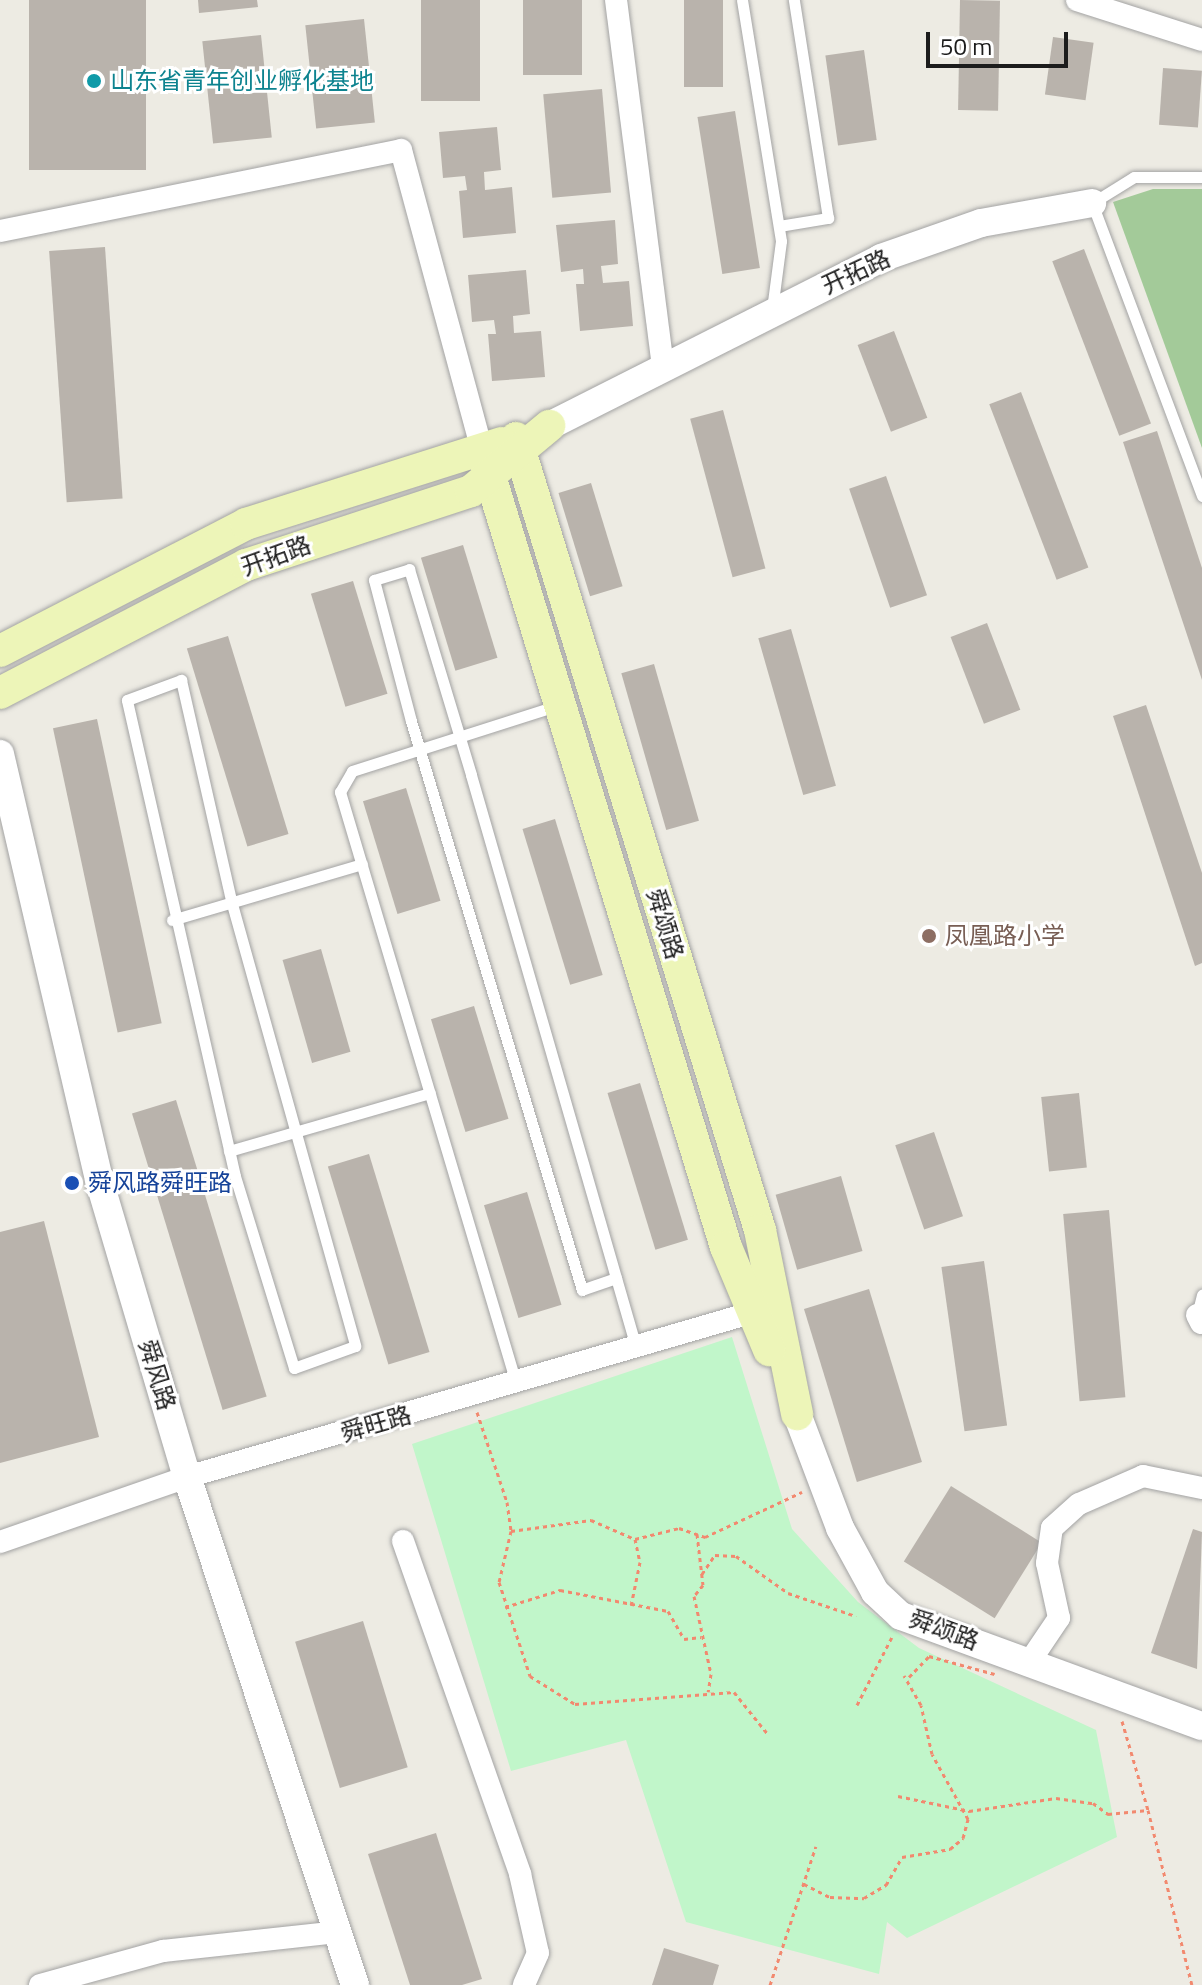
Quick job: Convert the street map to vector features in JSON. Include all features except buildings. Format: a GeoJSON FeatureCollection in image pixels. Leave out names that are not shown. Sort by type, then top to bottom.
{"type":"FeatureCollection","features":[{"type":"Feature","properties":{"kind":"main road","name":"开拓路"},"geometry":{"type":"LineString","coordinates":[[0,651],[246,524],[486,463],[549,426]]}},
{"type":"Feature","properties":{"kind":"main road","name":"舜颂路"},"geometry":{"type":"LineString","coordinates":[[518,444],[760,1230],[797,1414]]}},
{"type":"Feature","properties":{"kind":"main road","name":"开拓路"},"geometry":{"type":"LineString","coordinates":[[0,693],[246,565],[471,491],[486,463]]}},
{"type":"Feature","properties":{"kind":"main road","name":"舜颂路"},"geometry":{"type":"LineString","coordinates":[[486,463],[726,1247],[797,1414]]}},
{"type":"Feature","properties":{"kind":"street"},"geometry":{"type":"LineString","coordinates":[[616,0],[663,368]]}},
{"type":"Feature","properties":{"kind":"street"},"geometry":{"type":"LineString","coordinates":[[1077,0],[1202,40]]}},
{"type":"Feature","properties":{"kind":"street"},"geometry":{"type":"LineString","coordinates":[[0,231],[401,150],[486,463]]}},
{"type":"Feature","properties":{"kind":"street","name":"开拓路"},"geometry":{"type":"LineString","coordinates":[[549,426],[881,258],[981,223],[1092,203]]}},
{"type":"Feature","properties":{"kind":"street","name":"舜风路"},"geometry":{"type":"LineString","coordinates":[[0,754],[99,1180],[187,1477],[355,1985]]}},
{"type":"Feature","properties":{"kind":"street","name":"舜旺路"},"geometry":{"type":"LineString","coordinates":[[0,1542],[187,1477],[472,1397],[754,1312]]}},
{"type":"Feature","properties":{"kind":"street","name":"舜颂路"},"geometry":{"type":"LineString","coordinates":[[797,1414],[823,1484],[875,1592],[901,1616],[1112,1690],[1202,1726]]}},
{"type":"Feature","properties":{"kind":"street"},"geometry":{"type":"LineString","coordinates":[[1023,1658],[1059,1618],[1047,1563],[1052,1528],[1079,1504],[1143,1476],[1202,1488]]}},
{"type":"Feature","properties":{"kind":"street"},"geometry":{"type":"LineString","coordinates":[[403,1541],[520,1874],[538,1953],[524,1985]]}},
{"type":"Feature","properties":{"kind":"street"},"geometry":{"type":"LineString","coordinates":[[40,1985],[163,1951],[337,1932]]}},
{"type":"Feature","properties":{"kind":"lane"},"geometry":{"type":"LineString","coordinates":[[742,0],[779,226],[771,314]]}},
{"type":"Feature","properties":{"kind":"lane"},"geometry":{"type":"LineString","coordinates":[[779,226],[828,218],[794,0]]}},
{"type":"Feature","properties":{"kind":"lane"},"geometry":{"type":"LineString","coordinates":[[1202,177],[1134,177],[1092,203],[1202,496]]}},
{"type":"Feature","properties":{"kind":"lane"},"geometry":{"type":"LineString","coordinates":[[616,1278],[582,1290],[419,750],[374,580],[409,569],[459,737],[616,1278],[636,1348]]}},
{"type":"Feature","properties":{"kind":"lane"},"geometry":{"type":"LineString","coordinates":[[181,680],[232,904],[355,1346],[294,1368],[229,1151],[172,920],[127,700],[181,680]]}},
{"type":"Feature","properties":{"kind":"lane"},"geometry":{"type":"LineString","coordinates":[[516,1384],[340,792],[352,771],[560,705]]}},
{"type":"Feature","properties":{"kind":"lane"},"geometry":{"type":"LineString","coordinates":[[172,920],[362,864]]}},
{"type":"Feature","properties":{"kind":"lane"},"geometry":{"type":"LineString","coordinates":[[229,1151],[430,1093]]}},
{"type":"Feature","properties":{"kind":"path"},"geometry":{"type":"LineString","coordinates":[[472,1397],[511,1531],[501,1567],[505,1607],[530,1676],[575,1704],[734,1692],[767,1733]]}},
{"type":"Feature","properties":{"kind":"path"},"geometry":{"type":"LineString","coordinates":[[511,1531],[591,1520],[635,1539],[679,1528],[697,1534],[823,1484]]}},
{"type":"Feature","properties":{"kind":"path"},"geometry":{"type":"LineString","coordinates":[[697,1534],[702,1574]]}},
{"type":"Feature","properties":{"kind":"path"},"geometry":{"type":"LineString","coordinates":[[630,1606],[640,1562],[635,1539]]}},
{"type":"Feature","properties":{"kind":"path"},"geometry":{"type":"LineString","coordinates":[[707,1694],[711,1674],[694,1596],[702,1574],[715,1555],[736,1556],[788,1593],[856,1616]]}},
{"type":"Feature","properties":{"kind":"path"},"geometry":{"type":"LineString","coordinates":[[505,1607],[560,1590],[668,1611],[684,1639],[701,1637]]}},
{"type":"Feature","properties":{"kind":"path"},"geometry":{"type":"LineString","coordinates":[[857,1705],[901,1616]]}},
{"type":"Feature","properties":{"kind":"path"},"geometry":{"type":"LineString","coordinates":[[909,1677],[929,1656],[992,1677],[1023,1658]]}},
{"type":"Feature","properties":{"kind":"path"},"geometry":{"type":"LineString","coordinates":[[904,1675],[909,1677]]}},
{"type":"Feature","properties":{"kind":"path"},"geometry":{"type":"LineString","coordinates":[[804,1884],[830,1897],[864,1898],[886,1885],[902,1857],[950,1849],[963,1838],[962,1808],[932,1754],[909,1677]]}},
{"type":"Feature","properties":{"kind":"path"},"geometry":{"type":"LineString","coordinates":[[1112,1690],[1148,1810],[1192,1985]]}},
{"type":"Feature","properties":{"kind":"path"},"geometry":{"type":"LineString","coordinates":[[898,1796],[962,1808],[1056,1798],[1093,1803],[1108,1814],[1148,1810]]}},
{"type":"Feature","properties":{"kind":"path"},"geometry":{"type":"LineString","coordinates":[[770,1985],[816,1846]]}},
{"type":"Feature","properties":{"kind":"green space"},"geometry":{"type":"Polygon","coordinates":[[[1153,189],[1202,189],[1202,448],[1113,202],[1153,189]]]}},
{"type":"Feature","properties":{"kind":"green space"},"geometry":{"type":"Polygon","coordinates":[[[732,1337],[792,1529],[858,1602],[919,1648],[1096,1730],[1117,1837],[907,1938],[887,1922],[879,1974],[686,1922],[626,1740],[511,1771],[412,1444],[732,1337]]]}},
{"type":"Feature","properties":{"kind":"place","name":"山东省青年创业孵化基地"},"geometry":{"type":"Point","coordinates":[94,81]}},
{"type":"Feature","properties":{"kind":"place","name":"凤凰路小学"},"geometry":{"type":"Point","coordinates":[929,936]}},
{"type":"Feature","properties":{"kind":"place","name":"舜风路舜旺路"},"geometry":{"type":"Point","coordinates":[72,1183]}}]}
